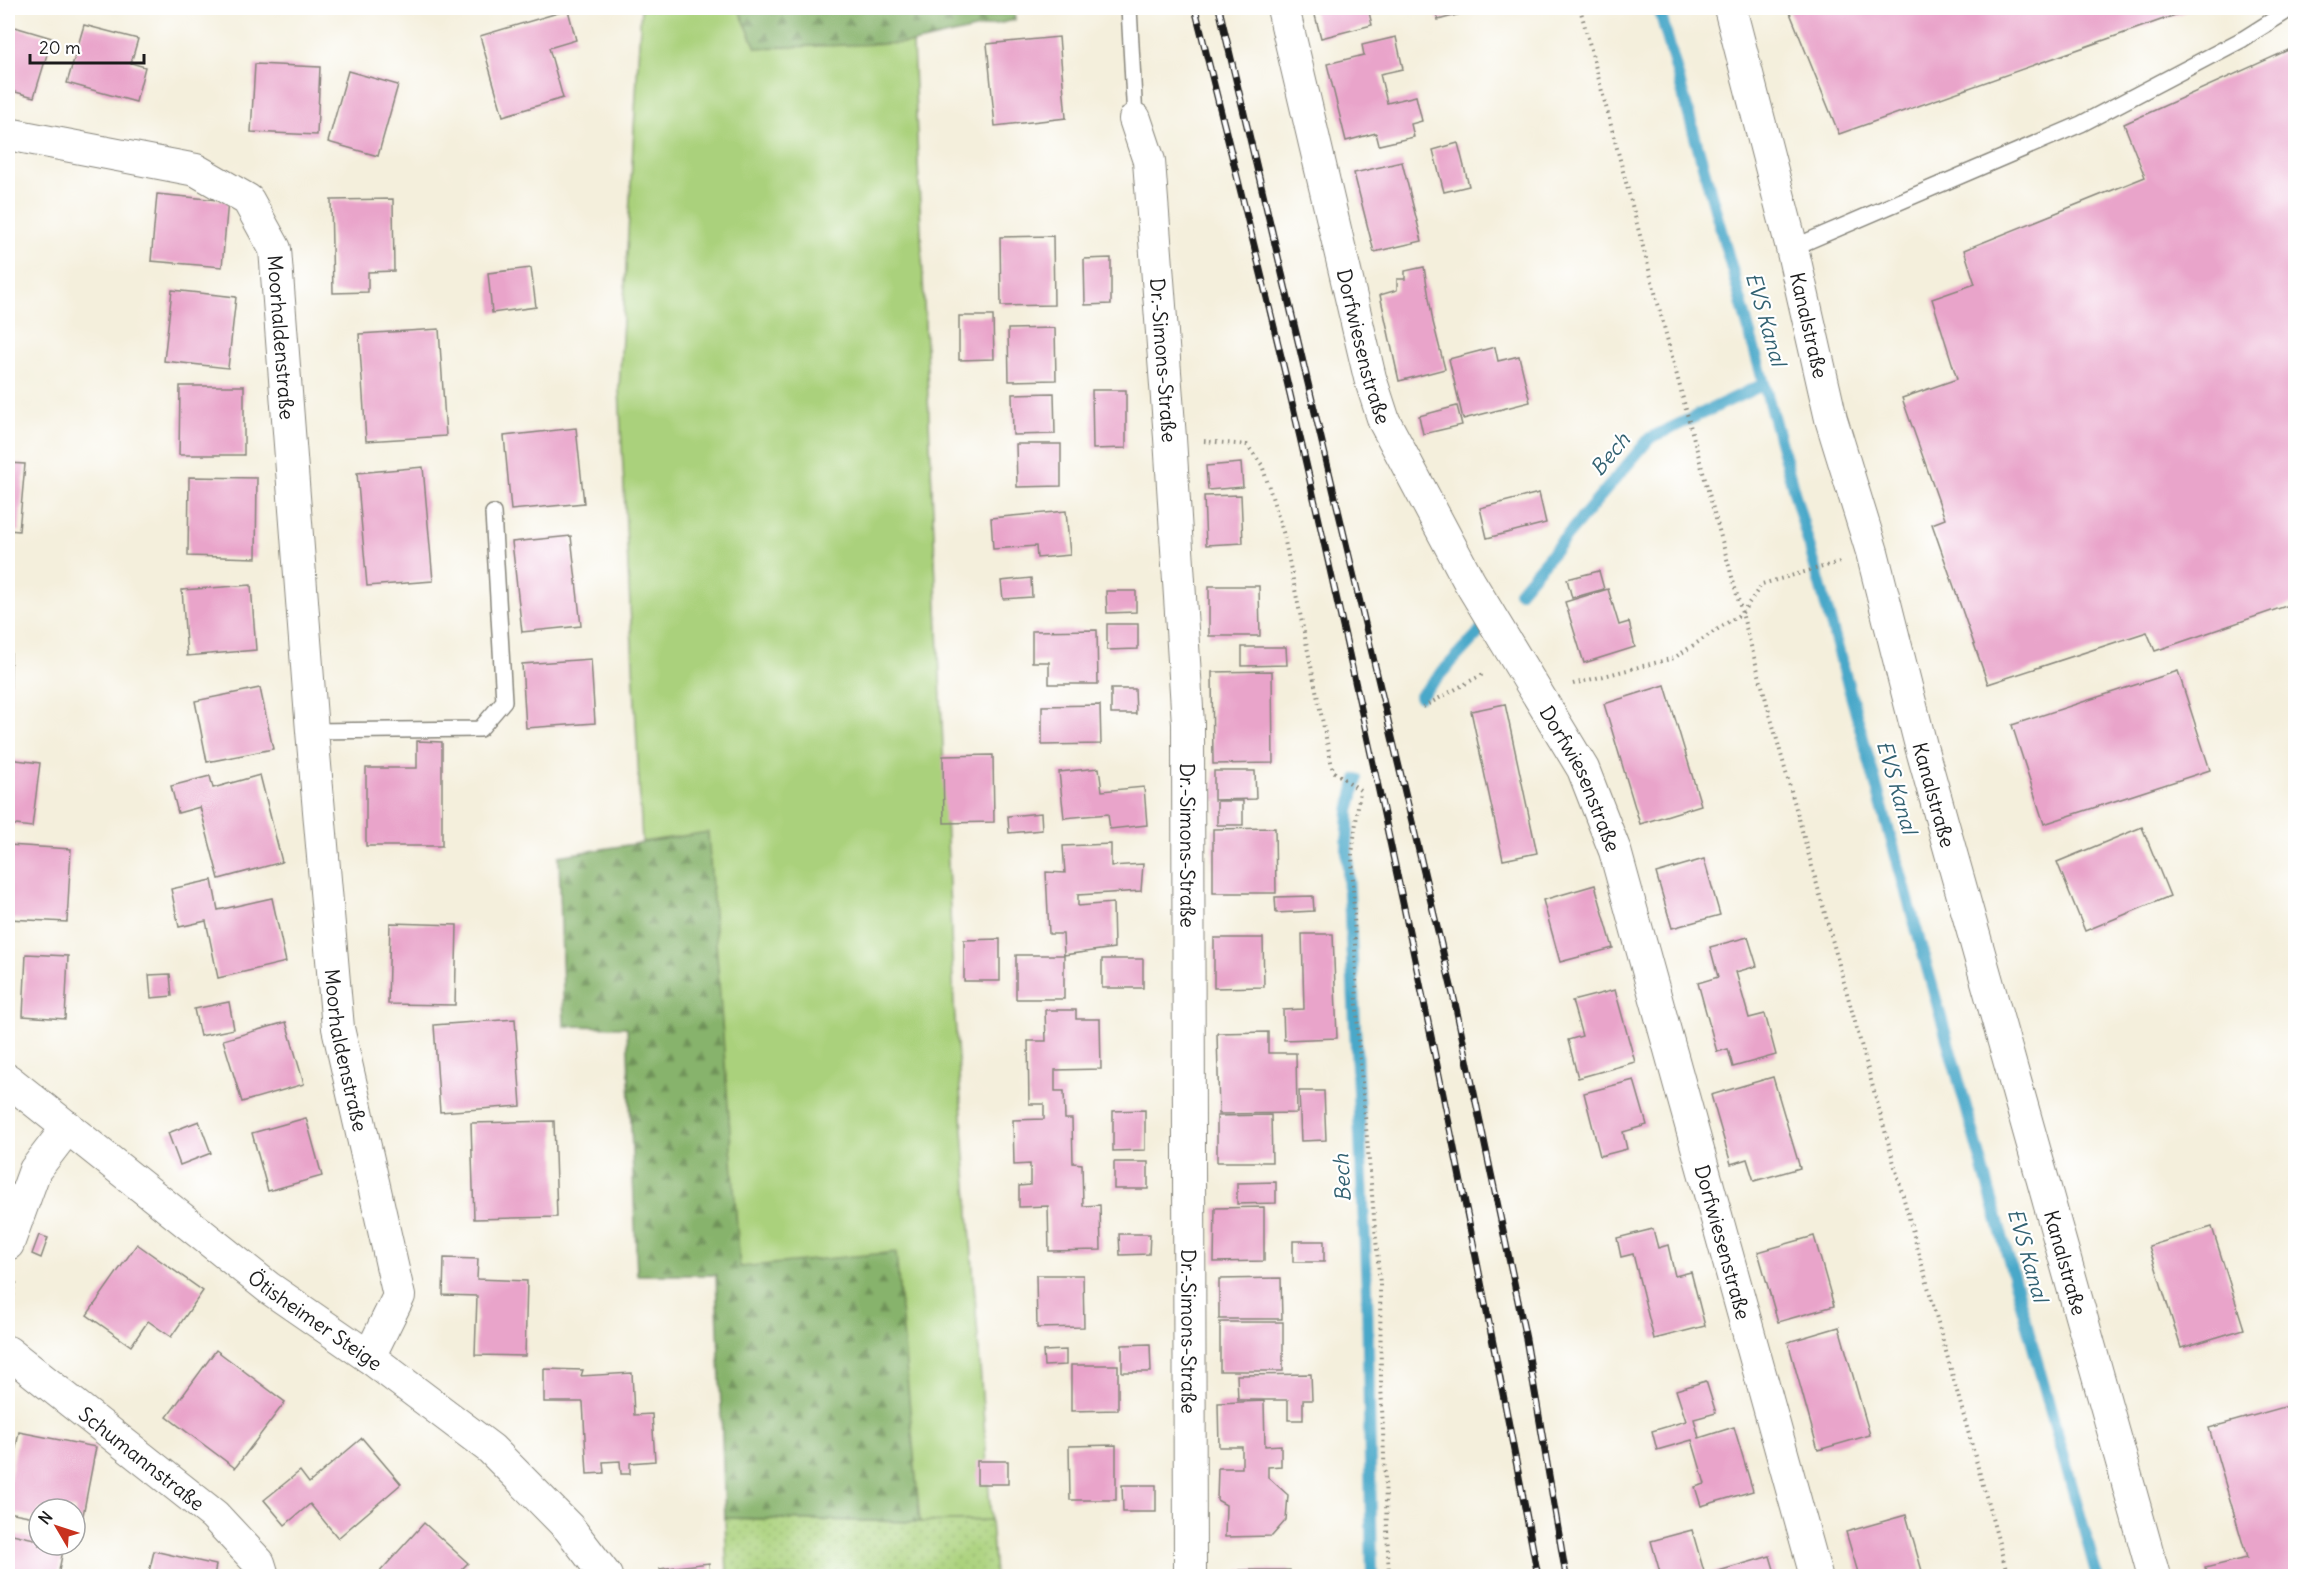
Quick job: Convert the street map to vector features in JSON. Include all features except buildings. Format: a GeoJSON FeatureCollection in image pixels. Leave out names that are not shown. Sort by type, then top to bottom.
{"type":"FeatureCollection","features":[{"type":"Feature","properties":{"kind":"street","name":"Dorfwiesenstraße"},"geometry":{"type":"LineString","coordinates":[[1283,8],[1368,366],[1384,421],[1469,581],[1583,769],[1615,851],[1816,1576]]}},
{"type":"Feature","properties":{"kind":"street","name":"Kanalstraße"},"geometry":{"type":"LineString","coordinates":[[1730,8],[1792,248],[1831,419],[1872,552],[1922,750],[2154,1576]]}},
{"type":"Feature","properties":{"kind":"street","name":"Dr.-Simons-Straße"},"geometry":{"type":"LineString","coordinates":[[1135,119],[1149,160],[1188,724],[1190,1576]]}},
{"type":"Feature","properties":{"kind":"street","name":"Moorhaldenstraße"},"geometry":{"type":"LineString","coordinates":[[8,134],[196,170],[248,200],[275,249],[312,731],[338,1028],[399,1296],[369,1357]]}},
{"type":"Feature","properties":{"kind":"street","name":"Ötisheimer Steige"},"geometry":{"type":"LineString","coordinates":[[8,1080],[269,1288],[369,1357],[491,1449],[569,1528],[606,1576]]}},
{"type":"Feature","properties":{"kind":"street"},"geometry":{"type":"LineString","coordinates":[[8,1244],[35,1170],[68,1127]]}},
{"type":"Feature","properties":{"kind":"street","name":"Schumannstraße"},"geometry":{"type":"LineString","coordinates":[[8,1352],[214,1515],[260,1563],[263,1576]]}},
{"type":"Feature","properties":{"kind":"lane"},"geometry":{"type":"LineString","coordinates":[[1129,8],[1135,119]]}},
{"type":"Feature","properties":{"kind":"lane"},"geometry":{"type":"LineString","coordinates":[[1792,248],[2081,124],[2243,39],[2292,8]]}},
{"type":"Feature","properties":{"kind":"lane"},"geometry":{"type":"LineString","coordinates":[[312,731],[480,729],[504,701],[494,513]]}},
{"type":"Feature","properties":{"kind":"path"},"geometry":{"type":"LineString","coordinates":[[1580,8],[1690,425],[2008,1576]]}},
{"type":"Feature","properties":{"kind":"path"},"geometry":{"type":"LineString","coordinates":[[1170,438],[1247,445],[1262,465],[1283,532],[1333,771],[1360,790],[1352,855],[1358,1038],[1380,1284],[1381,1383],[1389,1576]]}},
{"type":"Feature","properties":{"kind":"path"},"geometry":{"type":"LineString","coordinates":[[1539,697],[1558,687],[1674,658],[1742,613],[1762,584],[1872,552]]}},
{"type":"Feature","properties":{"kind":"path"},"geometry":{"type":"LineString","coordinates":[[1423,707],[1515,657]]}},
{"type":"Feature","properties":{"kind":"green space"},"geometry":{"type":"Polygon","coordinates":[[[641,8],[738,8],[756,48],[913,43],[954,1004],[991,1520],[920,1522],[896,1252],[740,1267],[708,832],[642,842],[619,389],[641,8]]]}},
{"type":"Feature","properties":{"kind":"green space"},"geometry":{"type":"Polygon","coordinates":[[[738,8],[1014,8],[1015,20],[913,43],[756,48],[738,8]]]}},
{"type":"Feature","properties":{"kind":"green space"},"geometry":{"type":"Polygon","coordinates":[[[708,832],[740,1267],[896,1252],[920,1522],[725,1518],[716,1275],[637,1275],[627,1027],[564,1026],[559,856],[708,832]]]}},
{"type":"Feature","properties":{"kind":"green space"},"geometry":{"type":"Polygon","coordinates":[[[725,1518],[919,1522],[991,1520],[995,1576],[727,1576],[725,1518]]]}},
{"type":"Feature","properties":{"kind":"waterway","name":"EVS Kanal"},"geometry":{"type":"LineString","coordinates":[[1659,8],[2097,1576]]}},
{"type":"Feature","properties":{"kind":"waterway","name":"Bech"},"geometry":{"type":"LineString","coordinates":[[1519,592],[1650,438],[1764,384]]}},
{"type":"Feature","properties":{"kind":"waterway","name":"Bech"},"geometry":{"type":"LineString","coordinates":[[1420,696],[1485,626]]}},
{"type":"Feature","properties":{"kind":"waterway","name":"Bech"},"geometry":{"type":"LineString","coordinates":[[1357,779],[1349,811],[1347,848],[1367,1292],[1372,1576]]}},
{"type":"Feature","properties":{"kind":"railway"},"geometry":{"type":"LineString","coordinates":[[1195,8],[1281,357],[1391,844],[1452,1137],[1538,1576]]}},
{"type":"Feature","properties":{"kind":"railway"},"geometry":{"type":"LineString","coordinates":[[1219,8],[1455,1003],[1526,1339],[1566,1576]]}}]}
